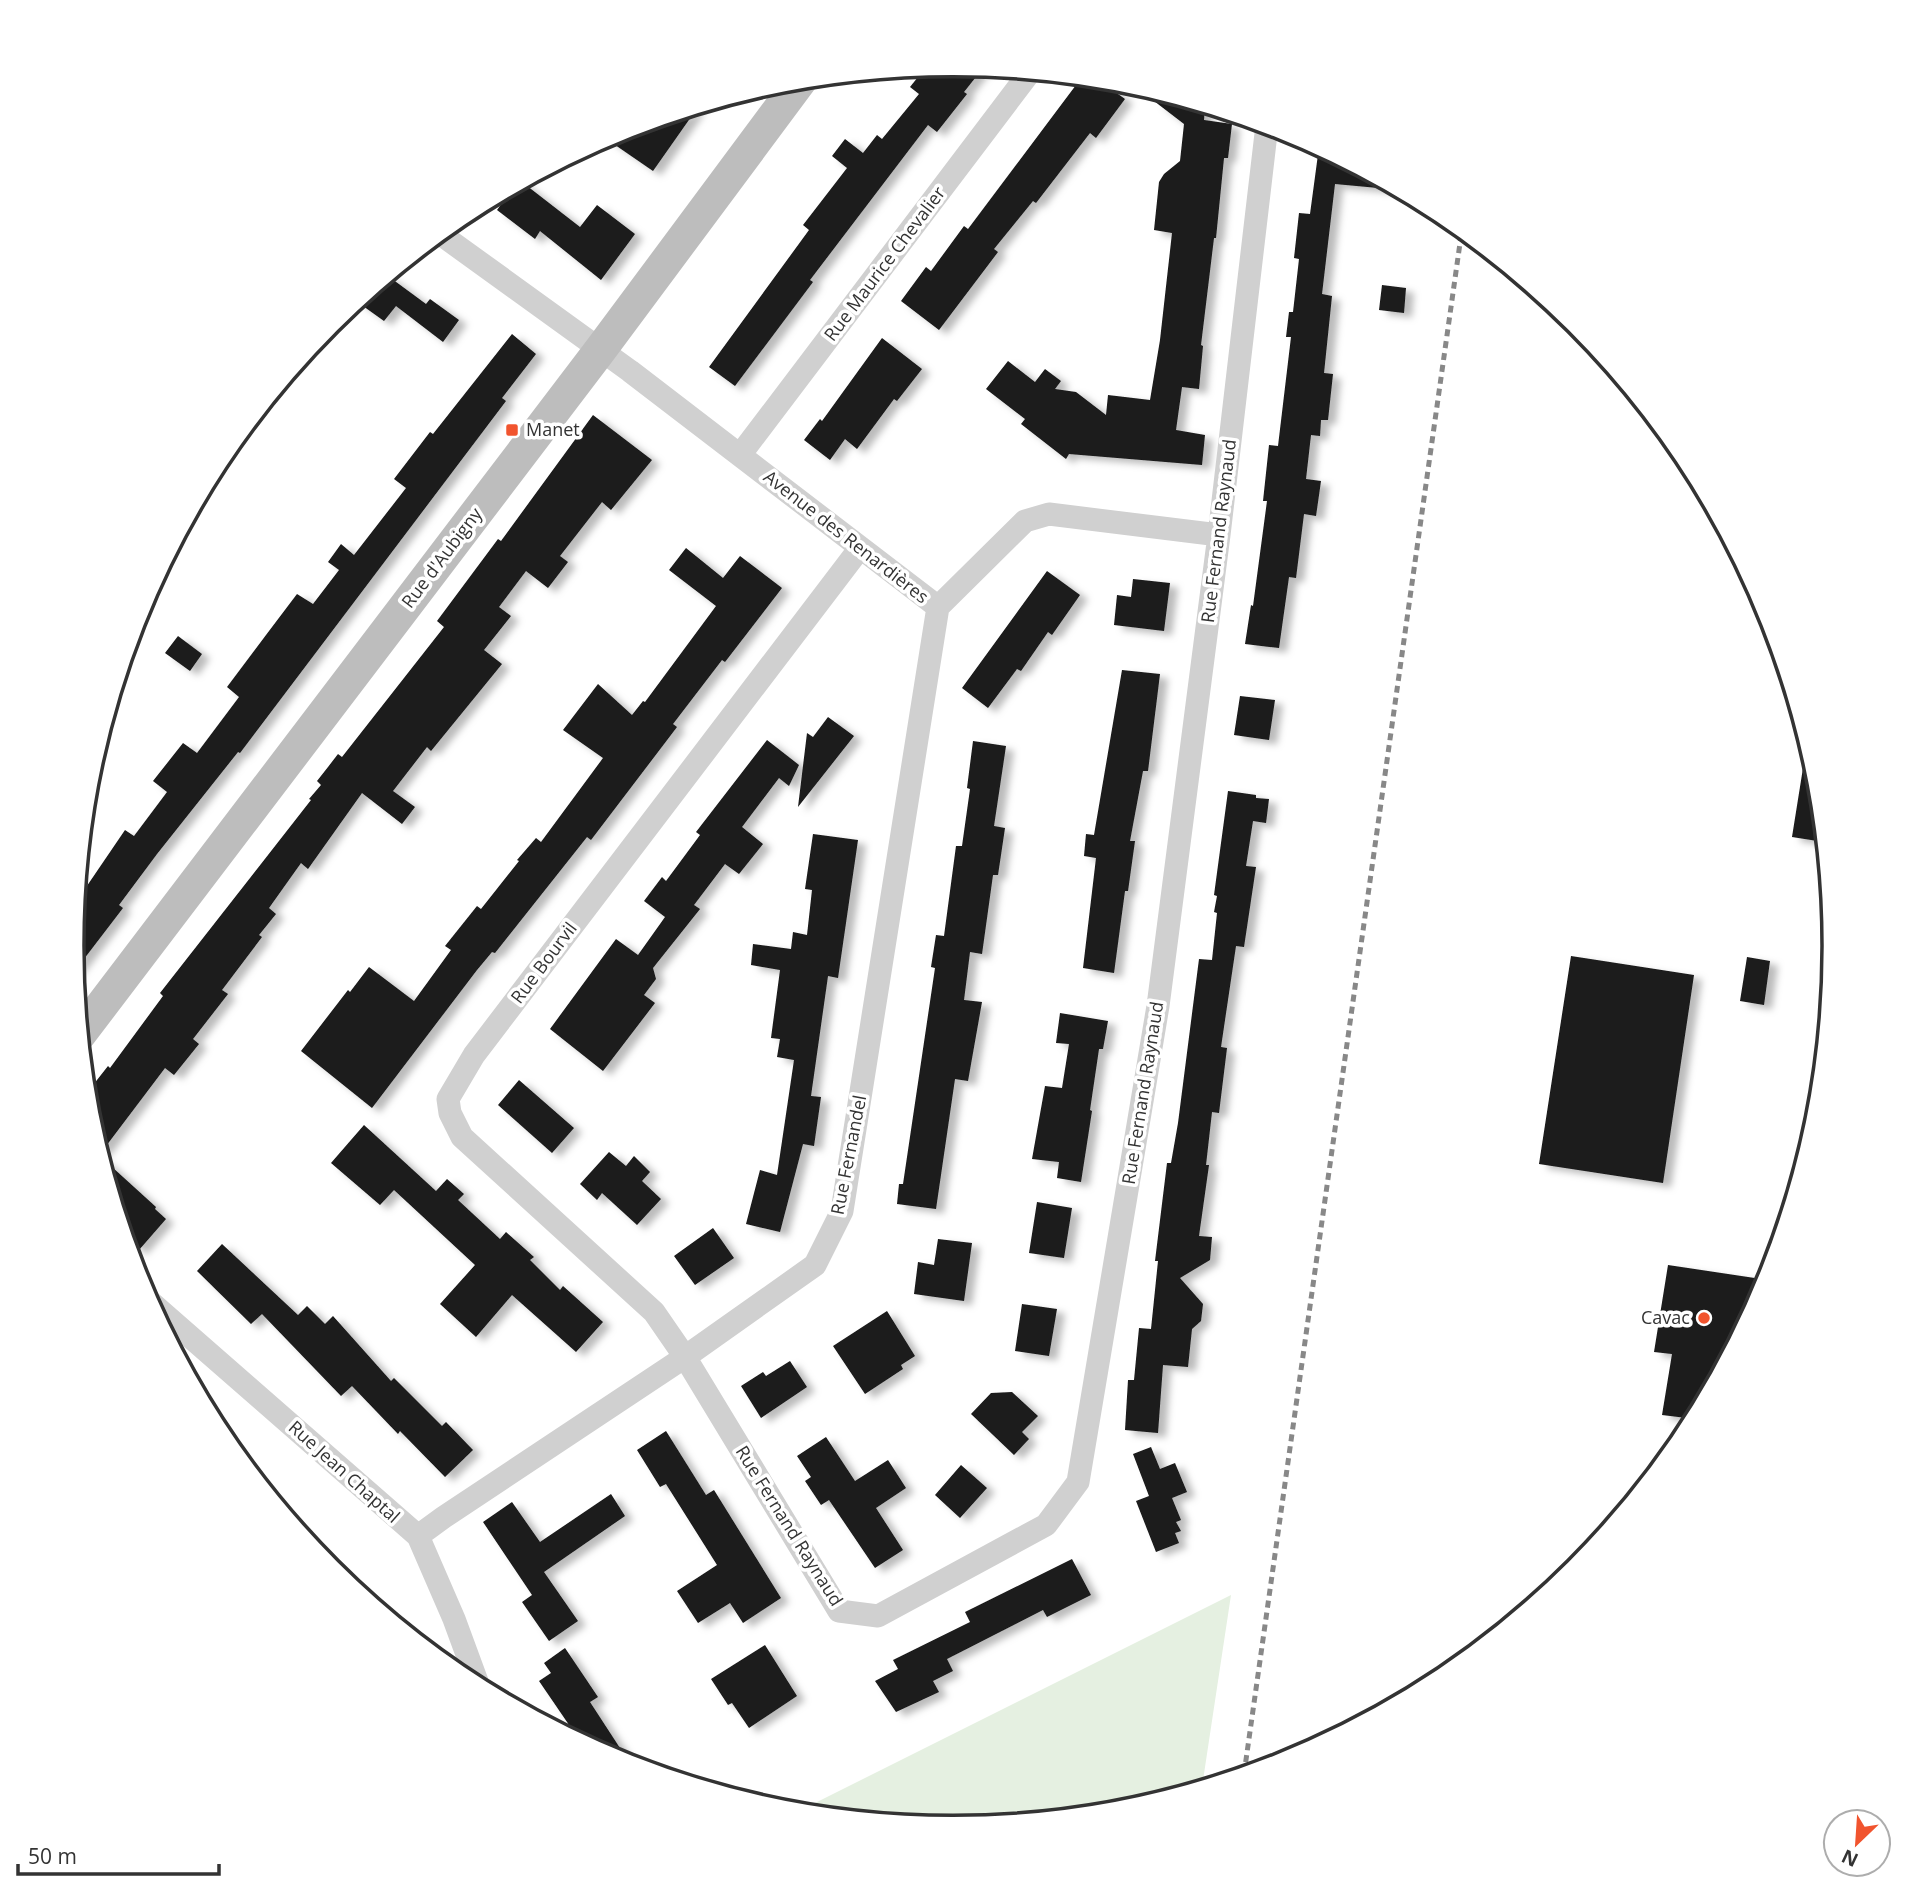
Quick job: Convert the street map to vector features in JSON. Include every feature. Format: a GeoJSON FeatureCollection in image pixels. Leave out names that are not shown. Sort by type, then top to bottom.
{"type":"FeatureCollection","features":[{"type":"Feature","properties":{"kind":"main road","name":"Rue d'Aubigny"},"geometry":{"type":"LineString","coordinates":[[88,1024],[601,349],[792,92]]}},
{"type":"Feature","properties":{"kind":"street","name":"Rue Maurice Chevalier"},"geometry":{"type":"LineString","coordinates":[[740,455],[1024,80]]}},
{"type":"Feature","properties":{"kind":"street","name":"Rue Fernand Raynaud"},"geometry":{"type":"LineString","coordinates":[[685,1357],[839,1611],[878,1616],[1046,1525],[1078,1482],[1158,1006],[1219,535],[1266,136]]}},
{"type":"Feature","properties":{"kind":"street","name":"Avenue des Renardières"},"geometry":{"type":"LineString","coordinates":[[448,239],[601,349],[938,607],[1024,521],[1049,513],[1219,535]]}},
{"type":"Feature","properties":{"kind":"street","name":"Rue Bourvil"},"geometry":{"type":"LineString","coordinates":[[685,1357],[654,1312],[462,1137],[450,1113],[448,1099],[474,1055],[860,548]]}},
{"type":"Feature","properties":{"kind":"street","name":"Rue Fernandel"},"geometry":{"type":"LineString","coordinates":[[418,1536],[685,1357],[815,1265],[842,1211],[938,607]]}},
{"type":"Feature","properties":{"kind":"street","name":"Rue Jean Chaptal"},"geometry":{"type":"LineString","coordinates":[[168,1317],[418,1536],[473,1671]]}},
{"type":"Feature","properties":{"kind":"green space"},"geometry":{"type":"Polygon","coordinates":[[[1231,1595],[1203,1777],[1123,1798],[1066,1808],[1010,1813],[896,1813],[814,1803],[1231,1595]]]}},
{"type":"Feature","properties":{"kind":"building"},"geometry":{"type":"Polygon","coordinates":[[[917,78],[975,78],[964,92],[967,94],[937,132],[928,125],[810,280],[813,282],[735,386],[709,367],[809,230],[803,225],[847,168],[832,156],[845,139],[863,153],[877,135],[882,139],[919,94],[910,87],[917,78]]]}},
{"type":"Feature","properties":{"kind":"building"},"geometry":{"type":"Polygon","coordinates":[[[1076,86],[1116,93],[1125,99],[1096,138],[1090,133],[1036,203],[1033,201],[994,249],[998,252],[939,330],[901,301],[926,267],[931,271],[964,226],[968,229],[1076,86]]]}},
{"type":"Feature","properties":{"kind":"building"},"geometry":{"type":"Polygon","coordinates":[[[1155,101],[1204,115],[1204,120],[1232,124],[1228,158],[1224,158],[1214,238],[1201,345],[1199,389],[1182,387],[1176,430],[1205,435],[1202,465],[1069,454],[1066,459],[1021,424],[1025,419],[986,389],[1008,361],[1035,382],[1045,369],[1061,381],[1055,389],[1076,392],[1106,415],[1108,395],[1150,400],[1172,233],[1154,230],[1159,182],[1164,174],[1180,161],[1184,124],[1155,101]]]}},
{"type":"Feature","properties":{"kind":"building"},"geometry":{"type":"Polygon","coordinates":[[[690,118],[653,171],[615,145],[690,118]]]}},
{"type":"Feature","properties":{"kind":"building"},"geometry":{"type":"Polygon","coordinates":[[[1318,158],[1378,188],[1335,184],[1322,294],[1332,296],[1324,373],[1333,374],[1328,420],[1321,420],[1320,436],[1311,435],[1306,479],[1321,481],[1316,516],[1304,514],[1296,578],[1289,577],[1279,648],[1245,644],[1251,605],[1253,606],[1267,501],[1263,501],[1269,445],[1278,446],[1291,337],[1286,337],[1289,312],[1293,312],[1299,259],[1294,258],[1299,213],[1310,214],[1318,158]]]}},
{"type":"Feature","properties":{"kind":"building"},"geometry":{"type":"Polygon","coordinates":[[[529,188],[580,227],[597,205],[635,234],[601,280],[540,231],[535,239],[497,210],[502,204],[529,188]]]}},
{"type":"Feature","properties":{"kind":"building"},"geometry":{"type":"Polygon","coordinates":[[[395,281],[426,304],[430,299],[459,320],[443,342],[396,306],[384,321],[365,307],[395,281]]]}},
{"type":"Feature","properties":{"kind":"building"},"geometry":{"type":"Polygon","coordinates":[[[1382,285],[1406,288],[1404,313],[1379,310],[1382,285]]]}},
{"type":"Feature","properties":{"kind":"building"},"geometry":{"type":"Polygon","coordinates":[[[512,334],[536,354],[502,398],[506,401],[240,753],[238,752],[157,854],[119,905],[123,908],[84,958],[86,887],[125,830],[134,836],[167,792],[153,781],[183,743],[197,753],[239,697],[227,687],[297,594],[313,604],[339,570],[328,562],[341,544],[354,555],[406,488],[394,479],[430,432],[433,434],[512,334]]]}},
{"type":"Feature","properties":{"kind":"building"},"geometry":{"type":"Polygon","coordinates":[[[882,338],[922,369],[897,401],[894,399],[857,449],[845,439],[830,460],[804,440],[820,419],[822,421],[882,338]]]}},
{"type":"Feature","properties":{"kind":"building"},"geometry":{"type":"Polygon","coordinates":[[[593,415],[652,460],[611,510],[602,502],[560,556],[568,562],[548,588],[526,571],[499,607],[511,616],[484,650],[502,664],[431,751],[427,747],[393,791],[415,807],[402,824],[362,793],[308,869],[301,863],[269,908],[276,914],[222,990],[228,994],[193,1039],[199,1044],[174,1075],[165,1068],[108,1144],[95,1082],[108,1066],[110,1068],[163,996],[160,993],[311,800],[309,799],[321,785],[317,781],[338,754],[342,757],[444,627],[437,621],[498,539],[501,541],[593,415]]]}},
{"type":"Feature","properties":{"kind":"building"},"geometry":{"type":"Polygon","coordinates":[[[686,548],[723,578],[740,556],[782,588],[673,724],[677,727],[591,840],[587,837],[495,953],[492,952],[477,970],[372,1108],[301,1051],[369,967],[414,1001],[451,950],[445,946],[477,906],[481,909],[536,838],[541,842],[603,758],[563,730],[598,684],[632,715],[643,701],[645,702],[716,606],[669,570],[686,548]]]}},
{"type":"Feature","properties":{"kind":"building"},"geometry":{"type":"Polygon","coordinates":[[[1047,571],[1080,595],[1052,635],[1048,632],[1021,671],[1017,669],[988,708],[962,688],[1047,571]]]}},
{"type":"Feature","properties":{"kind":"building"},"geometry":{"type":"Polygon","coordinates":[[[1133,579],[1170,583],[1164,631],[1114,625],[1117,595],[1131,597],[1133,579]]]}},
{"type":"Feature","properties":{"kind":"building"},"geometry":{"type":"Polygon","coordinates":[[[178,636],[202,654],[190,671],[165,653],[178,636]]]}},
{"type":"Feature","properties":{"kind":"building"},"geometry":{"type":"Polygon","coordinates":[[[1122,670],[1160,674],[1148,771],[1143,771],[1130,841],[1135,841],[1114,973],[1083,968],[1096,858],[1084,856],[1086,834],[1094,835],[1122,670]]]}},
{"type":"Feature","properties":{"kind":"building"},"geometry":{"type":"Polygon","coordinates":[[[1240,696],[1275,700],[1269,740],[1234,735],[1240,696]]]}},
{"type":"Feature","properties":{"kind":"building"},"geometry":{"type":"Polygon","coordinates":[[[828,717],[854,736],[798,807],[807,733],[813,737],[828,717]]]}},
{"type":"Feature","properties":{"kind":"building"},"geometry":{"type":"Polygon","coordinates":[[[767,740],[799,765],[789,786],[779,778],[742,827],[763,844],[739,874],[725,864],[694,905],[700,909],[653,968],[656,979],[644,995],[655,1003],[603,1071],[550,1029],[616,939],[638,955],[665,917],[644,901],[662,877],[666,881],[700,835],[696,832],[767,740]]]}},
{"type":"Feature","properties":{"kind":"building"},"geometry":{"type":"Polygon","coordinates":[[[973,741],[1006,746],[994,826],[1005,828],[998,875],[993,875],[982,954],[970,952],[964,1000],[982,1002],[968,1081],[955,1079],[936,1209],[897,1204],[899,1184],[903,1184],[935,968],[931,967],[936,935],[944,936],[956,846],[962,846],[973,741]]]}},
{"type":"Feature","properties":{"kind":"building"},"geometry":{"type":"Polygon","coordinates":[[[1803,768],[1816,841],[1792,837],[1803,768]]]}},
{"type":"Feature","properties":{"kind":"building"},"geometry":{"type":"Polygon","coordinates":[[[1228,791],[1269,799],[1266,823],[1253,821],[1246,866],[1256,867],[1244,947],[1236,946],[1221,1047],[1227,1048],[1219,1113],[1212,1112],[1206,1165],[1209,1165],[1199,1236],[1212,1237],[1210,1260],[1180,1278],[1203,1304],[1201,1321],[1192,1329],[1188,1367],[1163,1365],[1158,1433],[1125,1430],[1128,1380],[1134,1380],[1139,1328],[1151,1329],[1158,1261],[1155,1261],[1167,1163],[1171,1163],[1178,1123],[1199,959],[1212,960],[1217,913],[1214,912],[1217,896],[1214,895],[1228,791]]]}},
{"type":"Feature","properties":{"kind":"building"},"geometry":{"type":"Polygon","coordinates":[[[813,834],[858,840],[838,978],[828,976],[811,1096],[821,1097],[814,1146],[803,1144],[780,1232],[746,1224],[760,1170],[777,1175],[794,1060],[777,1057],[780,1039],[771,1038],[780,970],[751,965],[753,944],[791,949],[793,932],[807,935],[812,890],[805,889],[813,834]]]}},
{"type":"Feature","properties":{"kind":"building"},"geometry":{"type":"Polygon","coordinates":[[[1571,956],[1694,975],[1663,1183],[1539,1164],[1571,956]]]}},
{"type":"Feature","properties":{"kind":"building"},"geometry":{"type":"Polygon","coordinates":[[[1747,957],[1770,961],[1764,1005],[1740,1001],[1747,957]]]}},
{"type":"Feature","properties":{"kind":"building"},"geometry":{"type":"Polygon","coordinates":[[[1060,1013],[1108,1021],[1103,1049],[1099,1049],[1081,1182],[1057,1178],[1059,1162],[1032,1159],[1045,1086],[1062,1088],[1069,1044],[1056,1043],[1060,1013]]]}},
{"type":"Feature","properties":{"kind":"building"},"geometry":{"type":"Polygon","coordinates":[[[519,1080],[574,1128],[552,1153],[498,1105],[519,1080]]]}},
{"type":"Feature","properties":{"kind":"building"},"geometry":{"type":"Polygon","coordinates":[[[364,1125],[436,1191],[447,1179],[464,1194],[458,1200],[500,1239],[506,1232],[534,1257],[530,1260],[560,1290],[563,1286],[603,1322],[576,1352],[512,1295],[476,1337],[440,1304],[475,1265],[394,1190],[380,1205],[331,1163],[364,1125]]]}},
{"type":"Feature","properties":{"kind":"building"},"geometry":{"type":"Polygon","coordinates":[[[609,1152],[626,1166],[634,1156],[650,1172],[642,1181],[661,1199],[637,1225],[602,1193],[597,1200],[580,1184],[609,1152]]]}},
{"type":"Feature","properties":{"kind":"building"},"geometry":{"type":"Polygon","coordinates":[[[113,1168],[156,1207],[166,1219],[139,1250],[113,1168]]]}},
{"type":"Feature","properties":{"kind":"building"},"geometry":{"type":"Polygon","coordinates":[[[1037,1202],[1072,1208],[1064,1258],[1029,1253],[1037,1202]]]}},
{"type":"Feature","properties":{"kind":"building"},"geometry":{"type":"Polygon","coordinates":[[[713,1228],[734,1258],[695,1285],[674,1256],[713,1228]]]}},
{"type":"Feature","properties":{"kind":"building"},"geometry":{"type":"Polygon","coordinates":[[[938,1239],[972,1243],[964,1301],[914,1294],[918,1262],[934,1265],[938,1239]]]}},
{"type":"Feature","properties":{"kind":"building"},"geometry":{"type":"Polygon","coordinates":[[[222,1244],[298,1315],[307,1306],[325,1324],[333,1316],[391,1381],[394,1378],[442,1426],[446,1422],[473,1450],[445,1477],[400,1431],[398,1434],[352,1386],[341,1396],[262,1314],[251,1324],[197,1271],[222,1244]]]}},
{"type":"Feature","properties":{"kind":"building","name":"Cavac"},"geometry":{"type":"Polygon","coordinates":[[[1668,1265],[1756,1278],[1706,1381],[1683,1418],[1662,1415],[1672,1354],[1654,1352],[1668,1265]]]}},
{"type":"Feature","properties":{"kind":"building"},"geometry":{"type":"Polygon","coordinates":[[[1022,1304],[1057,1309],[1049,1356],[1015,1351],[1022,1304]]]}},
{"type":"Feature","properties":{"kind":"building"},"geometry":{"type":"Polygon","coordinates":[[[887,1311],[915,1356],[901,1365],[903,1369],[865,1394],[833,1346],[887,1311]]]}},
{"type":"Feature","properties":{"kind":"building"},"geometry":{"type":"Polygon","coordinates":[[[790,1361],[807,1387],[761,1418],[741,1386],[763,1372],[766,1376],[790,1361]]]}},
{"type":"Feature","properties":{"kind":"building"},"geometry":{"type":"Polygon","coordinates":[[[1012,1392],[1038,1416],[1022,1432],[1029,1439],[1014,1455],[971,1414],[991,1393],[1012,1392]]]}},
{"type":"Feature","properties":{"kind":"building"},"geometry":{"type":"Polygon","coordinates":[[[666,1431],[706,1495],[714,1490],[781,1598],[743,1623],[730,1603],[698,1623],[677,1591],[717,1565],[666,1484],[660,1487],[637,1450],[666,1431]]]}},
{"type":"Feature","properties":{"kind":"building"},"geometry":{"type":"Polygon","coordinates":[[[826,1437],[855,1481],[888,1460],[906,1488],[876,1508],[903,1550],[875,1568],[829,1500],[821,1505],[805,1481],[811,1477],[797,1456],[826,1437]]]}},
{"type":"Feature","properties":{"kind":"building"},"geometry":{"type":"Polygon","coordinates":[[[1151,1447],[1160,1469],[1175,1463],[1187,1492],[1172,1498],[1181,1520],[1176,1522],[1181,1531],[1175,1533],[1179,1543],[1156,1552],[1136,1501],[1149,1496],[1133,1454],[1151,1447]]]}},
{"type":"Feature","properties":{"kind":"building"},"geometry":{"type":"Polygon","coordinates":[[[961,1465],[987,1488],[960,1518],[935,1495],[961,1465]]]}},
{"type":"Feature","properties":{"kind":"building"},"geometry":{"type":"Polygon","coordinates":[[[611,1494],[625,1516],[544,1572],[578,1621],[549,1641],[522,1602],[532,1595],[483,1522],[512,1502],[540,1542],[611,1494]]]}},
{"type":"Feature","properties":{"kind":"building"},"geometry":{"type":"Polygon","coordinates":[[[1072,1559],[1091,1595],[1047,1617],[1043,1610],[947,1659],[953,1671],[933,1681],[939,1692],[896,1712],[875,1681],[898,1669],[893,1660],[970,1622],[965,1612],[1072,1559]]]}},
{"type":"Feature","properties":{"kind":"building"},"geometry":{"type":"Polygon","coordinates":[[[765,1645],[797,1696],[749,1728],[732,1703],[728,1705],[711,1679],[765,1645]]]}},
{"type":"Feature","properties":{"kind":"building"},"geometry":{"type":"Polygon","coordinates":[[[565,1648],[598,1697],[590,1702],[621,1749],[569,1725],[539,1681],[551,1673],[544,1663],[565,1648]]]}},
{"type":"Feature","properties":{"kind":"railway"},"geometry":{"type":"LineString","coordinates":[[1245,1764],[1460,241]]}},
{"type":"Feature","properties":{"kind":"place","name":"Manet"},"geometry":{"type":"Point","coordinates":[512,430]}},
{"type":"Feature","properties":{"kind":"place","name":"Cavac"},"geometry":{"type":"Point","coordinates":[1704,1318]}}]}
